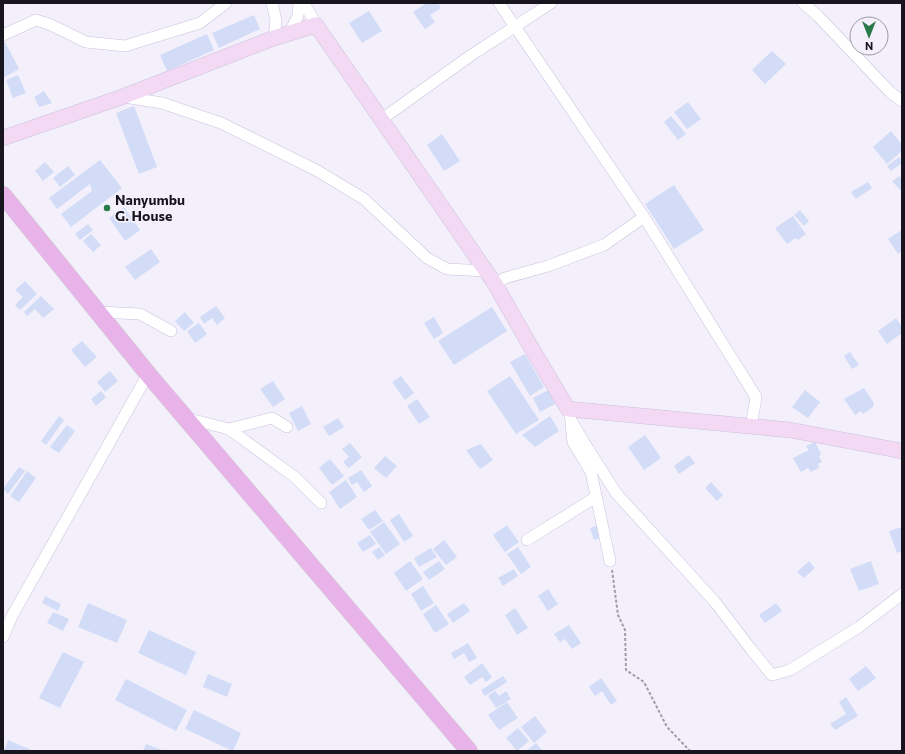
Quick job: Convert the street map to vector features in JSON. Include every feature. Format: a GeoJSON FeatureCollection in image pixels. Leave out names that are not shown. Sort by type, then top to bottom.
{"type":"FeatureCollection","features":[{"type":"Feature","properties":{"kind":"main road"},"geometry":{"type":"LineString","coordinates":[[3,195],[148,374],[469,751]]}},
{"type":"Feature","properties":{"kind":"street"},"geometry":{"type":"LineString","coordinates":[[3,35],[36,20],[49,24],[86,42],[126,46],[200,23],[226,3]]}},
{"type":"Feature","properties":{"kind":"street"},"geometry":{"type":"LineString","coordinates":[[272,3],[276,20],[274,38]]}},
{"type":"Feature","properties":{"kind":"street"},"geometry":{"type":"LineString","coordinates":[[290,32],[298,16],[299,3]]}},
{"type":"Feature","properties":{"kind":"street"},"geometry":{"type":"LineString","coordinates":[[304,3],[316,25],[495,284],[585,444],[616,493],[715,602],[772,674],[790,670],[859,627],[902,594]]}},
{"type":"Feature","properties":{"kind":"street"},"geometry":{"type":"LineString","coordinates":[[499,3],[644,217],[756,396],[751,427]]}},
{"type":"Feature","properties":{"kind":"street"},"geometry":{"type":"LineString","coordinates":[[382,119],[470,56],[552,3]]}},
{"type":"Feature","properties":{"kind":"street"},"geometry":{"type":"LineString","coordinates":[[803,3],[818,16],[890,92],[902,101]]}},
{"type":"Feature","properties":{"kind":"street"},"geometry":{"type":"LineString","coordinates":[[3,138],[122,96],[290,32],[316,25]]}},
{"type":"Feature","properties":{"kind":"street"},"geometry":{"type":"LineString","coordinates":[[122,96],[162,103],[221,123],[316,170],[364,199],[427,258],[447,269],[486,271]]}},
{"type":"Feature","properties":{"kind":"street"},"geometry":{"type":"LineString","coordinates":[[495,284],[505,278],[548,266],[604,245],[644,217]]}},
{"type":"Feature","properties":{"kind":"street"},"geometry":{"type":"LineString","coordinates":[[98,312],[140,314],[171,331]]}},
{"type":"Feature","properties":{"kind":"street"},"geometry":{"type":"LineString","coordinates":[[3,637],[16,609],[148,374]]}},
{"type":"Feature","properties":{"kind":"street"},"geometry":{"type":"LineString","coordinates":[[570,415],[790,430],[902,451]]}},
{"type":"Feature","properties":{"kind":"street"},"geometry":{"type":"LineString","coordinates":[[570,415],[573,442],[591,472],[610,561]]}},
{"type":"Feature","properties":{"kind":"street"},"geometry":{"type":"LineString","coordinates":[[185,418],[229,429],[296,478],[321,503]]}},
{"type":"Feature","properties":{"kind":"street"},"geometry":{"type":"LineString","coordinates":[[229,429],[272,418],[287,427]]}},
{"type":"Feature","properties":{"kind":"street"},"geometry":{"type":"LineString","coordinates":[[527,540],[596,497]]}},
{"type":"Feature","properties":{"kind":"path"},"geometry":{"type":"LineString","coordinates":[[610,561],[618,615],[625,630],[626,670],[644,682],[667,727],[690,751]]}},
{"type":"Feature","properties":{"kind":"building"},"geometry":{"type":"Polygon","coordinates":[[[427,3],[438,3],[441,8],[430,15],[435,22],[425,29],[413,12],[427,3]]]}},
{"type":"Feature","properties":{"kind":"building"},"geometry":{"type":"Polygon","coordinates":[[[369,11],[382,31],[362,43],[349,23],[369,11]]]}},
{"type":"Feature","properties":{"kind":"building"},"geometry":{"type":"Polygon","coordinates":[[[254,15],[260,29],[219,48],[212,33],[254,15]]]}},
{"type":"Feature","properties":{"kind":"building"},"geometry":{"type":"Polygon","coordinates":[[[207,34],[214,50],[167,71],[160,55],[207,34]]]}},
{"type":"Feature","properties":{"kind":"building"},"geometry":{"type":"Polygon","coordinates":[[[5,42],[19,69],[3,78],[3,43],[5,42]]]}},
{"type":"Feature","properties":{"kind":"building"},"geometry":{"type":"Polygon","coordinates":[[[772,51],[786,64],[765,84],[752,70],[772,51]]]}},
{"type":"Feature","properties":{"kind":"building"},"geometry":{"type":"Polygon","coordinates":[[[18,75],[26,93],[13,98],[6,80],[18,75]]]}},
{"type":"Feature","properties":{"kind":"building"},"geometry":{"type":"Polygon","coordinates":[[[44,91],[52,103],[39,107],[34,97],[44,91]]]}},
{"type":"Feature","properties":{"kind":"building"},"geometry":{"type":"Polygon","coordinates":[[[688,102],[701,119],[687,129],[674,112],[688,102]]]}},
{"type":"Feature","properties":{"kind":"building"},"geometry":{"type":"Polygon","coordinates":[[[134,106],[157,167],[139,174],[116,113],[134,106]]]}},
{"type":"Feature","properties":{"kind":"building"},"geometry":{"type":"Polygon","coordinates":[[[671,116],[686,134],[678,140],[664,122],[671,116]]]}},
{"type":"Feature","properties":{"kind":"building"},"geometry":{"type":"Polygon","coordinates":[[[891,131],[902,145],[902,151],[887,164],[873,147],[891,131]]]}},
{"type":"Feature","properties":{"kind":"building"},"geometry":{"type":"Polygon","coordinates":[[[442,134],[460,161],[444,171],[427,145],[442,134]]]}},
{"type":"Feature","properties":{"kind":"building"},"geometry":{"type":"Polygon","coordinates":[[[899,157],[902,163],[891,171],[887,166],[899,157]]]}},
{"type":"Feature","properties":{"kind":"building"},"geometry":{"type":"Polygon","coordinates":[[[100,160],[122,188],[71,227],[61,214],[92,191],[90,184],[57,209],[49,198],[100,160]]]}},
{"type":"Feature","properties":{"kind":"building"},"geometry":{"type":"Polygon","coordinates":[[[45,162],[54,172],[43,181],[35,171],[45,162]]]}},
{"type":"Feature","properties":{"kind":"building"},"geometry":{"type":"Polygon","coordinates":[[[68,166],[75,175],[60,187],[53,178],[68,166]]]}},
{"type":"Feature","properties":{"kind":"building"},"geometry":{"type":"Polygon","coordinates":[[[899,176],[902,179],[902,189],[900,190],[892,181],[899,176]]]}},
{"type":"Feature","properties":{"kind":"building"},"geometry":{"type":"Polygon","coordinates":[[[868,182],[872,188],[856,199],[851,192],[868,182]]]}},
{"type":"Feature","properties":{"kind":"building"},"geometry":{"type":"Polygon","coordinates":[[[674,185],[704,230],[674,249],[645,204],[674,185]]]}},
{"type":"Feature","properties":{"kind":"building"},"geometry":{"type":"Polygon","coordinates":[[[124,207],[140,230],[125,241],[109,218],[124,207]]]}},
{"type":"Feature","properties":{"kind":"building"},"geometry":{"type":"Polygon","coordinates":[[[800,210],[809,221],[804,226],[794,215],[800,210]]]}},
{"type":"Feature","properties":{"kind":"building"},"geometry":{"type":"Polygon","coordinates":[[[793,216],[806,234],[798,240],[796,238],[787,244],[775,228],[793,216]]]}},
{"type":"Feature","properties":{"kind":"building"},"geometry":{"type":"Polygon","coordinates":[[[88,224],[93,230],[80,240],[75,234],[88,224]]]}},
{"type":"Feature","properties":{"kind":"building"},"geometry":{"type":"Polygon","coordinates":[[[902,230],[902,251],[898,254],[888,239],[902,230]]]}},
{"type":"Feature","properties":{"kind":"building"},"geometry":{"type":"Polygon","coordinates":[[[91,234],[101,245],[93,252],[83,241],[91,234]]]}},
{"type":"Feature","properties":{"kind":"building"},"geometry":{"type":"Polygon","coordinates":[[[151,249],[160,262],[135,280],[125,267],[151,249]]]}},
{"type":"Feature","properties":{"kind":"building"},"geometry":{"type":"Polygon","coordinates":[[[25,281],[37,294],[20,310],[15,305],[23,297],[15,290],[25,281]]]}},
{"type":"Feature","properties":{"kind":"building"},"geometry":{"type":"Polygon","coordinates":[[[41,296],[54,309],[43,318],[35,309],[27,316],[24,312],[41,296]]]}},
{"type":"Feature","properties":{"kind":"building"},"geometry":{"type":"Polygon","coordinates":[[[216,306],[225,318],[217,325],[212,318],[204,324],[200,317],[216,306]]]}},
{"type":"Feature","properties":{"kind":"building"},"geometry":{"type":"Polygon","coordinates":[[[492,307],[507,331],[454,365],[438,341],[492,307]]]}},
{"type":"Feature","properties":{"kind":"building"},"geometry":{"type":"Polygon","coordinates":[[[185,312],[194,323],[184,331],[175,321],[185,312]]]}},
{"type":"Feature","properties":{"kind":"building"},"geometry":{"type":"Polygon","coordinates":[[[434,317],[443,333],[434,339],[424,323],[434,317]]]}},
{"type":"Feature","properties":{"kind":"building"},"geometry":{"type":"Polygon","coordinates":[[[896,318],[902,327],[902,333],[887,344],[878,331],[896,318]]]}},
{"type":"Feature","properties":{"kind":"building"},"geometry":{"type":"Polygon","coordinates":[[[199,323],[207,334],[195,343],[187,331],[199,323]]]}},
{"type":"Feature","properties":{"kind":"building"},"geometry":{"type":"Polygon","coordinates":[[[82,341],[97,357],[85,367],[71,350],[82,341]]]}},
{"type":"Feature","properties":{"kind":"building"},"geometry":{"type":"Polygon","coordinates":[[[850,352],[859,365],[852,369],[844,356],[850,352]]]}},
{"type":"Feature","properties":{"kind":"building"},"geometry":{"type":"Polygon","coordinates":[[[525,354],[544,387],[530,396],[510,362],[525,354]]]}},
{"type":"Feature","properties":{"kind":"building"},"geometry":{"type":"Polygon","coordinates":[[[110,371],[118,381],[105,392],[97,382],[110,371]]]}},
{"type":"Feature","properties":{"kind":"building"},"geometry":{"type":"Polygon","coordinates":[[[401,376],[414,393],[405,400],[392,382],[401,376]]]}},
{"type":"Feature","properties":{"kind":"building"},"geometry":{"type":"Polygon","coordinates":[[[510,376],[539,420],[516,434],[487,391],[510,376]]]}},
{"type":"Feature","properties":{"kind":"building"},"geometry":{"type":"Polygon","coordinates":[[[273,381],[285,399],[273,407],[260,389],[273,381]]]}},
{"type":"Feature","properties":{"kind":"building"},"geometry":{"type":"Polygon","coordinates":[[[864,388],[874,403],[873,407],[863,414],[861,411],[855,415],[844,399],[864,388]]]}},
{"type":"Feature","properties":{"kind":"building"},"geometry":{"type":"Polygon","coordinates":[[[548,390],[555,404],[540,412],[533,398],[548,390]]]}},
{"type":"Feature","properties":{"kind":"building"},"geometry":{"type":"Polygon","coordinates":[[[805,390],[820,402],[808,418],[792,407],[805,390]]]}},
{"type":"Feature","properties":{"kind":"building"},"geometry":{"type":"Polygon","coordinates":[[[101,391],[106,397],[96,406],[91,399],[101,391]]]}},
{"type":"Feature","properties":{"kind":"building"},"geometry":{"type":"Polygon","coordinates":[[[417,399],[430,417],[419,424],[407,406],[417,399]]]}},
{"type":"Feature","properties":{"kind":"building"},"geometry":{"type":"Polygon","coordinates":[[[302,406],[311,424],[298,431],[289,413],[302,406]]]}},
{"type":"Feature","properties":{"kind":"building"},"geometry":{"type":"Polygon","coordinates":[[[59,416],[64,420],[46,445],[41,441],[59,416]]]}},
{"type":"Feature","properties":{"kind":"building"},"geometry":{"type":"Polygon","coordinates":[[[550,416],[559,431],[535,447],[522,435],[550,416]]]}},
{"type":"Feature","properties":{"kind":"building"},"geometry":{"type":"Polygon","coordinates":[[[338,418],[344,427],[329,436],[323,427],[338,418]]]}},
{"type":"Feature","properties":{"kind":"building"},"geometry":{"type":"Polygon","coordinates":[[[67,425],[75,431],[59,453],[50,447],[67,425]]]}},
{"type":"Feature","properties":{"kind":"building"},"geometry":{"type":"Polygon","coordinates":[[[645,435],[661,458],[644,470],[628,447],[645,435]]]}},
{"type":"Feature","properties":{"kind":"building"},"geometry":{"type":"Polygon","coordinates":[[[815,442],[821,454],[819,456],[822,462],[818,464],[819,468],[811,472],[808,468],[801,472],[793,458],[809,450],[806,446],[815,442]]]}},
{"type":"Feature","properties":{"kind":"building"},"geometry":{"type":"Polygon","coordinates":[[[350,443],[362,457],[349,468],[343,462],[349,457],[342,449],[350,443]]]}},
{"type":"Feature","properties":{"kind":"building"},"geometry":{"type":"Polygon","coordinates":[[[481,444],[493,460],[480,469],[466,450],[481,444]]]}},
{"type":"Feature","properties":{"kind":"building"},"geometry":{"type":"Polygon","coordinates":[[[689,455],[695,463],[679,474],[674,466],[689,455]]]}},
{"type":"Feature","properties":{"kind":"building"},"geometry":{"type":"Polygon","coordinates":[[[385,456],[397,466],[386,478],[374,468],[385,456]]]}},
{"type":"Feature","properties":{"kind":"building"},"geometry":{"type":"Polygon","coordinates":[[[330,459],[344,476],[332,485],[319,468],[330,459]]]}},
{"type":"Feature","properties":{"kind":"building"},"geometry":{"type":"Polygon","coordinates":[[[19,467],[25,471],[8,494],[3,489],[19,467]]]}},
{"type":"Feature","properties":{"kind":"building"},"geometry":{"type":"Polygon","coordinates":[[[361,470],[372,486],[364,492],[357,482],[352,485],[348,478],[361,470]]]}},
{"type":"Feature","properties":{"kind":"building"},"geometry":{"type":"Polygon","coordinates":[[[27,471],[36,478],[19,502],[10,496],[27,471]]]}},
{"type":"Feature","properties":{"kind":"building"},"geometry":{"type":"Polygon","coordinates":[[[346,480],[357,497],[340,509],[329,492],[346,480]]]}},
{"type":"Feature","properties":{"kind":"building"},"geometry":{"type":"Polygon","coordinates":[[[711,482],[723,495],[717,501],[705,488],[711,482]]]}},
{"type":"Feature","properties":{"kind":"building"},"geometry":{"type":"Polygon","coordinates":[[[375,510],[383,521],[369,530],[361,519],[375,510]]]}},
{"type":"Feature","properties":{"kind":"building"},"geometry":{"type":"Polygon","coordinates":[[[399,514],[413,536],[404,542],[390,520],[399,514]]]}},
{"type":"Feature","properties":{"kind":"building"},"geometry":{"type":"Polygon","coordinates":[[[384,522],[400,544],[386,554],[370,532],[384,522]]]}},
{"type":"Feature","properties":{"kind":"building"},"geometry":{"type":"Polygon","coordinates":[[[507,525],[519,542],[505,552],[493,535],[507,525]]]}},
{"type":"Feature","properties":{"kind":"building"},"geometry":{"type":"Polygon","coordinates":[[[599,525],[603,537],[594,540],[590,528],[599,525]]]}},
{"type":"Feature","properties":{"kind":"building"},"geometry":{"type":"Polygon","coordinates":[[[902,527],[902,551],[897,553],[889,531],[902,527]]]}},
{"type":"Feature","properties":{"kind":"building"},"geometry":{"type":"Polygon","coordinates":[[[370,535],[376,544],[363,552],[357,543],[370,535]]]}},
{"type":"Feature","properties":{"kind":"building"},"geometry":{"type":"Polygon","coordinates":[[[444,540],[457,557],[446,565],[433,549],[444,540]]]}},
{"type":"Feature","properties":{"kind":"building"},"geometry":{"type":"Polygon","coordinates":[[[379,547],[385,555],[378,560],[372,552],[379,547]]]}},
{"type":"Feature","properties":{"kind":"building"},"geometry":{"type":"Polygon","coordinates":[[[518,547],[531,567],[521,574],[507,554],[518,547]]]}},
{"type":"Feature","properties":{"kind":"building"},"geometry":{"type":"Polygon","coordinates":[[[431,548],[437,557],[419,567],[414,558],[431,548]]]}},
{"type":"Feature","properties":{"kind":"building"},"geometry":{"type":"Polygon","coordinates":[[[410,561],[423,579],[406,591],[394,573],[410,561]]]}},
{"type":"Feature","properties":{"kind":"building"},"geometry":{"type":"Polygon","coordinates":[[[439,561],[445,569],[429,580],[423,572],[439,561]]]}},
{"type":"Feature","properties":{"kind":"building"},"geometry":{"type":"Polygon","coordinates":[[[809,561],[815,568],[804,578],[797,572],[809,561]]]}},
{"type":"Feature","properties":{"kind":"building"},"geometry":{"type":"Polygon","coordinates":[[[871,561],[879,584],[859,591],[850,569],[871,561]]]}},
{"type":"Feature","properties":{"kind":"building"},"geometry":{"type":"Polygon","coordinates":[[[514,569],[518,576],[503,586],[498,578],[514,569]]]}},
{"type":"Feature","properties":{"kind":"building"},"geometry":{"type":"Polygon","coordinates":[[[423,586],[434,603],[421,611],[411,594],[423,586]]]}},
{"type":"Feature","properties":{"kind":"building"},"geometry":{"type":"Polygon","coordinates":[[[548,589],[558,604],[548,611],[538,596],[548,589]]]}},
{"type":"Feature","properties":{"kind":"building"},"geometry":{"type":"Polygon","coordinates":[[[45,596],[61,604],[58,611],[42,603],[45,596]]]}},
{"type":"Feature","properties":{"kind":"building"},"geometry":{"type":"Polygon","coordinates":[[[88,603],[127,620],[117,643],[78,627],[88,603]]]}},
{"type":"Feature","properties":{"kind":"building"},"geometry":{"type":"Polygon","coordinates":[[[464,603],[470,611],[453,623],[447,614],[464,603]]]}},
{"type":"Feature","properties":{"kind":"building"},"geometry":{"type":"Polygon","coordinates":[[[776,603],[782,611],[765,623],[759,615],[776,603]]]}},
{"type":"Feature","properties":{"kind":"building"},"geometry":{"type":"Polygon","coordinates":[[[436,605],[449,624],[435,633],[423,614],[436,605]]]}},
{"type":"Feature","properties":{"kind":"building"},"geometry":{"type":"Polygon","coordinates":[[[515,608],[528,628],[517,635],[505,615],[515,608]]]}},
{"type":"Feature","properties":{"kind":"building"},"geometry":{"type":"Polygon","coordinates":[[[53,612],[69,619],[63,631],[47,623],[53,612]]]}},
{"type":"Feature","properties":{"kind":"building"},"geometry":{"type":"Polygon","coordinates":[[[569,625],[581,643],[572,649],[565,639],[560,642],[554,634],[569,625]]]}},
{"type":"Feature","properties":{"kind":"building"},"geometry":{"type":"Polygon","coordinates":[[[149,630],[196,652],[186,675],[138,653],[149,630]]]}},
{"type":"Feature","properties":{"kind":"building"},"geometry":{"type":"Polygon","coordinates":[[[468,643],[477,658],[469,662],[464,653],[454,659],[451,653],[468,643]]]}},
{"type":"Feature","properties":{"kind":"building"},"geometry":{"type":"Polygon","coordinates":[[[63,652],[84,662],[60,708],[39,698],[63,652]]]}},
{"type":"Feature","properties":{"kind":"building"},"geometry":{"type":"Polygon","coordinates":[[[482,663],[492,677],[486,682],[482,677],[470,685],[464,677],[482,663]]]}},
{"type":"Feature","properties":{"kind":"building"},"geometry":{"type":"Polygon","coordinates":[[[866,666],[876,678],[858,691],[849,679],[866,666]]]}},
{"type":"Feature","properties":{"kind":"building"},"geometry":{"type":"Polygon","coordinates":[[[208,674],[232,684],[227,697],[203,687],[208,674]]]}},
{"type":"Feature","properties":{"kind":"building"},"geometry":{"type":"Polygon","coordinates":[[[503,676],[507,682],[485,696],[481,690],[503,676]]]}},
{"type":"Feature","properties":{"kind":"building"},"geometry":{"type":"Polygon","coordinates":[[[601,678],[617,701],[611,705],[602,691],[595,696],[589,687],[601,678]]]}},
{"type":"Feature","properties":{"kind":"building"},"geometry":{"type":"Polygon","coordinates":[[[126,679],[187,710],[176,731],[115,700],[126,679]]]}},
{"type":"Feature","properties":{"kind":"building"},"geometry":{"type":"Polygon","coordinates":[[[495,691],[499,696],[506,691],[511,699],[496,708],[488,696],[495,691]]]}},
{"type":"Feature","properties":{"kind":"building"},"geometry":{"type":"Polygon","coordinates":[[[846,697],[858,716],[835,730],[830,724],[846,714],[839,702],[846,697]]]}},
{"type":"Feature","properties":{"kind":"building"},"geometry":{"type":"Polygon","coordinates":[[[507,702],[518,718],[499,730],[488,715],[507,702]]]}},
{"type":"Feature","properties":{"kind":"building"},"geometry":{"type":"Polygon","coordinates":[[[194,710],[241,733],[233,751],[185,729],[194,710]]]}},
{"type":"Feature","properties":{"kind":"building"},"geometry":{"type":"Polygon","coordinates":[[[535,716],[547,732],[534,743],[521,727],[535,716]]]}},
{"type":"Feature","properties":{"kind":"building"},"geometry":{"type":"Polygon","coordinates":[[[518,728],[529,741],[517,751],[506,738],[518,728]]]}},
{"type":"Feature","properties":{"kind":"building"},"geometry":{"type":"Polygon","coordinates":[[[8,740],[34,751],[4,751],[8,740]]]}},
{"type":"Feature","properties":{"kind":"building"},"geometry":{"type":"Polygon","coordinates":[[[536,743],[543,751],[526,751],[536,743]]]}},
{"type":"Feature","properties":{"kind":"building"},"geometry":{"type":"Polygon","coordinates":[[[146,744],[165,751],[143,751],[146,744]]]}},
{"type":"Feature","properties":{"kind":"place","name":"Nanyumbu G. House"},"geometry":{"type":"Point","coordinates":[107,208]}}]}
